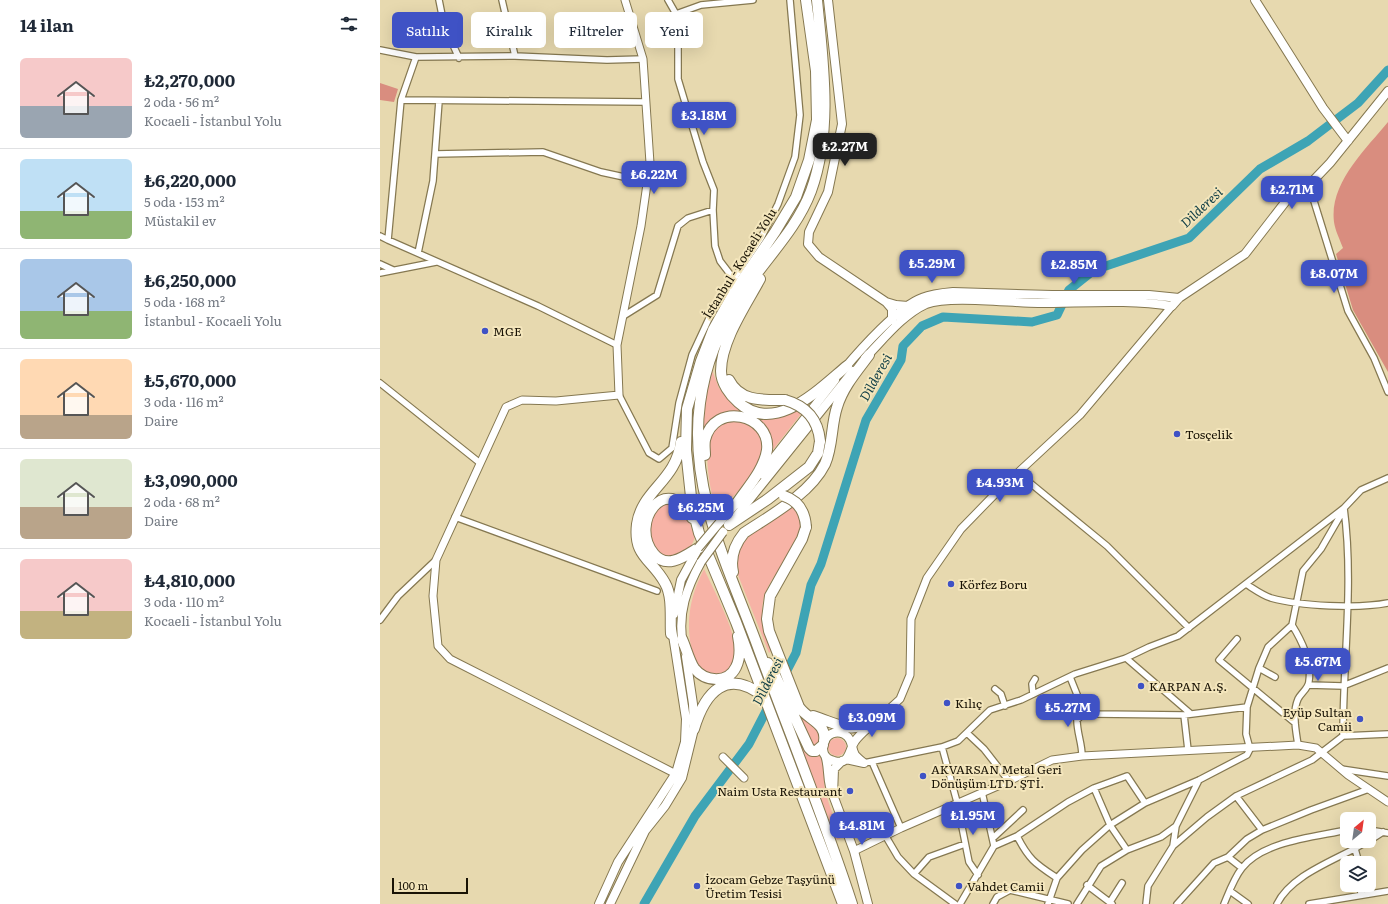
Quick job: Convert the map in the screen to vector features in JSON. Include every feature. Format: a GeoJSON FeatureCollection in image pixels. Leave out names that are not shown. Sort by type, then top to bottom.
{"type":"FeatureCollection","features":[{"type":"Feature","properties":{"kind":"highway","name":"İstanbul - Kocaeli Yolu"},"geometry":{"type":"LineString","coordinates":[[806,0],[816,71],[817,120],[809,160],[796,197],[775,232],[736,289],[713,330],[688,409],[686,450],[692,506],[699,533],[736,622],[775,726],[824,849],[843,904]]}},
{"type":"Feature","properties":{"kind":"highway"},"geometry":{"type":"LineString","coordinates":[[817,0],[820,34],[824,56],[824,126],[820,156],[811,192],[799,216],[775,251],[741,295],[717,341],[709,360],[702,389],[698,420],[698,459],[702,483],[720,548],[760,651],[772,675],[784,707],[852,904]]}},
{"type":"Feature","properties":{"kind":"highway"},"geometry":{"type":"LineString","coordinates":[[775,251],[731,335],[722,362],[721,372],[723,380],[731,396],[743,407],[761,414],[778,413],[790,409],[816,392],[847,366]]}},
{"type":"Feature","properties":{"kind":"highway"},"geometry":{"type":"LineString","coordinates":[[724,526],[768,499],[809,468],[818,453],[820,441],[819,431],[811,415],[792,402],[784,400],[750,399],[732,387],[727,376],[726,367],[731,335]]}},
{"type":"Feature","properties":{"kind":"highway"},"geometry":{"type":"LineString","coordinates":[[737,590],[732,559],[740,538],[744,533],[788,504],[820,472],[828,456],[836,408],[841,396],[869,354]]}},
{"type":"Feature","properties":{"kind":"highway"},"geometry":{"type":"LineString","coordinates":[[671,634],[669,595],[665,583],[648,564],[638,547],[637,524],[646,501],[669,474],[680,454],[688,409]]}},
{"type":"Feature","properties":{"kind":"highway"},"geometry":{"type":"LineString","coordinates":[[702,483],[705,440],[709,429],[716,421],[726,416],[738,416],[754,422],[761,429],[766,438],[767,450],[764,462],[737,503]]}},
{"type":"Feature","properties":{"kind":"highway"},"geometry":{"type":"LineString","coordinates":[[768,499],[784,496],[795,502],[804,511],[806,527],[802,539],[770,596],[767,619],[774,644],[794,694],[804,713],[818,723],[824,730],[824,747],[816,751],[809,748],[784,707]]}},
{"type":"Feature","properties":{"kind":"highway"},"geometry":{"type":"LineString","coordinates":[[698,548],[675,561],[663,561],[657,557],[646,538],[647,518],[656,502],[672,499],[678,501],[688,510],[699,533]]}},
{"type":"Feature","properties":{"kind":"highway"},"geometry":{"type":"LineString","coordinates":[[682,639],[694,668],[709,678],[723,679],[733,672],[739,658],[736,622]]}},
{"type":"Feature","properties":{"kind":"highway"},"geometry":{"type":"LineString","coordinates":[[694,730],[701,707],[709,696],[717,689],[734,683],[742,683],[764,697]]}},
{"type":"Feature","properties":{"kind":"highway"},"geometry":{"type":"LineString","coordinates":[[794,694],[805,711],[811,716],[837,725],[859,728],[878,719]]}},
{"type":"Feature","properties":{"kind":"main road"},"geometry":{"type":"LineString","coordinates":[[828,0],[842,124],[837,156],[828,192],[809,232],[808,244],[819,258],[886,302],[892,309],[892,320]]}},
{"type":"Feature","properties":{"kind":"main road"},"geometry":{"type":"LineString","coordinates":[[1255,0],[1323,108],[1348,141]]}},
{"type":"Feature","properties":{"kind":"main road"},"geometry":{"type":"LineString","coordinates":[[824,88],[838,85]]}},
{"type":"Feature","properties":{"kind":"main road"},"geometry":{"type":"LineString","coordinates":[[599,904],[618,862],[679,775],[686,718],[671,634],[674,607],[681,580],[698,548],[724,526],[840,385],[869,354],[915,310],[928,304],[945,300],[1038,303],[1147,302],[1172,306],[1179,298],[1245,254],[1286,201],[1308,185],[1330,163],[1388,91]]}},
{"type":"Feature","properties":{"kind":"main road"},"geometry":{"type":"LineString","coordinates":[[610,904],[645,831],[664,806],[679,775],[694,730],[694,704],[682,639],[684,603],[691,581],[737,503],[847,366],[892,320],[908,306],[921,298],[952,292],[1052,295],[1149,295],[1179,298]]}},
{"type":"Feature","properties":{"kind":"main road"},"geometry":{"type":"LineString","coordinates":[[886,302],[908,306]]}},
{"type":"Feature","properties":{"kind":"main road"},"geometry":{"type":"LineString","coordinates":[[833,796],[832,776],[834,768],[850,756],[852,746],[856,740],[878,719]]}},
{"type":"Feature","properties":{"kind":"main road"},"geometry":{"type":"LineString","coordinates":[[868,763],[854,754],[849,738],[840,733],[831,734],[824,747],[828,763],[829,787],[854,851],[868,904]]}},
{"type":"Feature","properties":{"kind":"main road"},"geometry":{"type":"LineString","coordinates":[[824,747],[832,761],[844,760],[868,763]]}},
{"type":"Feature","properties":{"kind":"street"},"geometry":{"type":"LineString","coordinates":[[439,0],[444,25],[459,58]]}},
{"type":"Feature","properties":{"kind":"street"},"geometry":{"type":"LineString","coordinates":[[502,0],[515,56]]}},
{"type":"Feature","properties":{"kind":"street"},"geometry":{"type":"LineString","coordinates":[[625,0],[643,59],[650,163],[625,315],[617,345],[619,395],[649,453],[659,459],[672,448],[679,403],[692,355],[712,312],[733,278],[761,238],[778,204],[795,157],[800,115],[790,0]]}},
{"type":"Feature","properties":{"kind":"street"},"geometry":{"type":"LineString","coordinates":[[668,0],[675,12]]}},
{"type":"Feature","properties":{"kind":"street"},"geometry":{"type":"LineString","coordinates":[[680,12],[700,3],[753,0]]}},
{"type":"Feature","properties":{"kind":"street"},"geometry":{"type":"LineString","coordinates":[[678,48],[678,79],[703,162],[714,190],[713,210],[715,246],[720,261],[733,278]]}},
{"type":"Feature","properties":{"kind":"street"},"geometry":{"type":"LineString","coordinates":[[380,50],[416,57],[459,58],[515,56],[607,60],[643,59]]}},
{"type":"Feature","properties":{"kind":"street"},"geometry":{"type":"LineString","coordinates":[[388,240],[401,100],[416,57]]}},
{"type":"Feature","properties":{"kind":"street"},"geometry":{"type":"LineString","coordinates":[[401,100],[646,102]]}},
{"type":"Feature","properties":{"kind":"street"},"geometry":{"type":"LineString","coordinates":[[418,253],[433,181],[439,101]]}},
{"type":"Feature","properties":{"kind":"street"},"geometry":{"type":"LineString","coordinates":[[435,154],[543,152],[601,172],[647,182]]}},
{"type":"Feature","properties":{"kind":"street"},"geometry":{"type":"LineString","coordinates":[[1308,185],[1348,311],[1374,358],[1388,392]]}},
{"type":"Feature","properties":{"kind":"street"},"geometry":{"type":"LineString","coordinates":[[625,315],[657,295],[678,226],[688,218],[713,210]]}},
{"type":"Feature","properties":{"kind":"street"},"geometry":{"type":"LineString","coordinates":[[380,236],[538,306],[617,345]]}},
{"type":"Feature","properties":{"kind":"street"},"geometry":{"type":"LineString","coordinates":[[380,273],[437,262]]}},
{"type":"Feature","properties":{"kind":"street"},"geometry":{"type":"LineString","coordinates":[[380,264],[393,270]]}},
{"type":"Feature","properties":{"kind":"street"},"geometry":{"type":"LineString","coordinates":[[878,719],[900,699],[910,674],[911,619],[927,578],[961,530],[997,492],[1080,415],[1172,306]]}},
{"type":"Feature","properties":{"kind":"street"},"geometry":{"type":"LineString","coordinates":[[380,383],[480,463]]}},
{"type":"Feature","properties":{"kind":"street"},"geometry":{"type":"LineString","coordinates":[[619,395],[556,401],[522,400],[506,406],[436,560],[434,596],[438,646],[450,660],[679,775]]}},
{"type":"Feature","properties":{"kind":"street"},"geometry":{"type":"LineString","coordinates":[[1018,473],[1107,546],[1189,628]]}},
{"type":"Feature","properties":{"kind":"street"},"geometry":{"type":"LineString","coordinates":[[901,828],[868,763],[942,748],[958,741],[990,710],[1005,706],[1070,677],[1126,658],[1178,636],[1246,584],[1275,559],[1344,508],[1361,490],[1388,478]]}},
{"type":"Feature","properties":{"kind":"street"},"geometry":{"type":"LineString","coordinates":[[1049,902],[1058,878],[1082,850],[1110,825],[1145,803],[1199,780],[1247,755],[1250,749],[1246,734],[1248,708],[1252,686],[1259,668],[1268,648],[1292,625],[1298,603],[1303,571],[1321,549],[1344,508]]}},
{"type":"Feature","properties":{"kind":"street"},"geometry":{"type":"LineString","coordinates":[[1343,736],[1343,686],[1348,605],[1346,525],[1344,508]]}},
{"type":"Feature","properties":{"kind":"street"},"geometry":{"type":"LineString","coordinates":[[455,517],[657,591]]}},
{"type":"Feature","properties":{"kind":"street"},"geometry":{"type":"LineString","coordinates":[[380,620],[398,596],[436,560]]}},
{"type":"Feature","properties":{"kind":"street"},"geometry":{"type":"LineString","coordinates":[[1246,584],[1269,597],[1298,603],[1348,605],[1388,603]]}},
{"type":"Feature","properties":{"kind":"street"},"geometry":{"type":"LineString","coordinates":[[1292,625],[1302,643],[1309,664],[1310,681],[1298,699],[1295,723],[1298,745]]}},
{"type":"Feature","properties":{"kind":"street"},"geometry":{"type":"LineString","coordinates":[[1237,639],[1219,660],[1295,723]]}},
{"type":"Feature","properties":{"kind":"street"},"geometry":{"type":"LineString","coordinates":[[1126,658],[1191,714]]}},
{"type":"Feature","properties":{"kind":"street"},"geometry":{"type":"LineString","coordinates":[[1259,668],[1274,677]]}},
{"type":"Feature","properties":{"kind":"street"},"geometry":{"type":"LineString","coordinates":[[1308,685],[1343,686],[1388,668]]}},
{"type":"Feature","properties":{"kind":"street"},"geometry":{"type":"LineString","coordinates":[[1070,677],[1082,707],[1086,711],[1094,714],[1184,715],[1248,708]]}},
{"type":"Feature","properties":{"kind":"street"},"geometry":{"type":"LineString","coordinates":[[1033,694],[1032,684],[1035,679]]}},
{"type":"Feature","properties":{"kind":"street"},"geometry":{"type":"LineString","coordinates":[[995,689],[1001,694],[1005,706]]}},
{"type":"Feature","properties":{"kind":"street"},"geometry":{"type":"LineString","coordinates":[[1082,756],[1082,744],[1077,730],[1077,720],[1086,711]]}},
{"type":"Feature","properties":{"kind":"street"},"geometry":{"type":"LineString","coordinates":[[1184,715],[1188,750]]}},
{"type":"Feature","properties":{"kind":"street"},"geometry":{"type":"LineString","coordinates":[[967,733],[984,749],[1009,781]]}},
{"type":"Feature","properties":{"kind":"street"},"geometry":{"type":"LineString","coordinates":[[1146,904],[1148,886],[1173,846],[1207,817],[1236,796],[1312,760],[1343,736],[1388,734]]}},
{"type":"Feature","properties":{"kind":"street"},"geometry":{"type":"LineString","coordinates":[[854,851],[885,835],[957,802],[1009,781],[1052,760],[1082,756],[1188,750],[1250,749],[1298,745],[1316,748],[1341,769],[1388,802]]}},
{"type":"Feature","properties":{"kind":"street"},"geometry":{"type":"LineString","coordinates":[[942,748],[957,802],[969,862],[978,875]]}},
{"type":"Feature","properties":{"kind":"street"},"geometry":{"type":"LineString","coordinates":[[723,757],[744,778]]}},
{"type":"Feature","properties":{"kind":"street"},"geometry":{"type":"LineString","coordinates":[[1341,769],[1388,776]]}},
{"type":"Feature","properties":{"kind":"street"},"geometry":{"type":"LineString","coordinates":[[994,846],[1017,836],[1068,802],[1094,788],[1127,776],[1145,803]]}},
{"type":"Feature","properties":{"kind":"street"},"geometry":{"type":"LineString","coordinates":[[1173,846],[1176,826],[1199,780]]}},
{"type":"Feature","properties":{"kind":"street"},"geometry":{"type":"LineString","coordinates":[[1094,788],[1110,825],[1127,850]]}},
{"type":"Feature","properties":{"kind":"street"},"geometry":{"type":"LineString","coordinates":[[1177,904],[1214,863],[1228,857],[1247,839],[1262,830],[1369,789]]}},
{"type":"Feature","properties":{"kind":"street"},"geometry":{"type":"LineString","coordinates":[[960,904],[994,846],[982,792]]}},
{"type":"Feature","properties":{"kind":"street"},"geometry":{"type":"LineString","coordinates":[[1236,796],[1262,830]]}},
{"type":"Feature","properties":{"kind":"street"},"geometry":{"type":"LineString","coordinates":[[993,838],[1023,810]]}},
{"type":"Feature","properties":{"kind":"street"},"geometry":{"type":"LineString","coordinates":[[1077,904],[1087,885],[1101,866],[1127,850],[1161,837],[1176,826]]}},
{"type":"Feature","properties":{"kind":"street"},"geometry":{"type":"LineString","coordinates":[[1224,904],[1242,868],[1263,850],[1300,839],[1340,831]]}},
{"type":"Feature","properties":{"kind":"street"},"geometry":{"type":"LineString","coordinates":[[1376,837],[1385,832]]}},
{"type":"Feature","properties":{"kind":"street"},"geometry":{"type":"LineString","coordinates":[[885,835],[898,857],[914,874],[954,904]]}},
{"type":"Feature","properties":{"kind":"street"},"geometry":{"type":"LineString","coordinates":[[1017,836],[1026,854],[1058,878]]}},
{"type":"Feature","properties":{"kind":"street"},"geometry":{"type":"LineString","coordinates":[[914,874],[929,857],[965,844]]}},
{"type":"Feature","properties":{"kind":"street"},"geometry":{"type":"LineString","coordinates":[[1277,904],[1280,898],[1296,882],[1356,849],[1358,856]]}},
{"type":"Feature","properties":{"kind":"street"},"geometry":{"type":"LineString","coordinates":[[1228,857],[1242,868]]}},
{"type":"Feature","properties":{"kind":"street"},"geometry":{"type":"LineString","coordinates":[[1087,885],[1111,903],[1122,883]]}},
{"type":"Feature","properties":{"kind":"street"},"geometry":{"type":"LineString","coordinates":[[993,904],[997,896],[1010,890],[1049,902],[1068,904]]}},
{"type":"Feature","properties":{"kind":"street"},"geometry":{"type":"LineString","coordinates":[[1230,891],[1248,904]]}},
{"type":"Feature","properties":{"kind":"street"},"geometry":{"type":"LineString","coordinates":[[1309,904],[1361,894],[1388,891]]}},
{"type":"Feature","properties":{"kind":"shaded area"},"geometry":{"type":"Polygon","coordinates":[[[380,83],[398,89],[394,102],[380,100],[380,83]]]}},
{"type":"Feature","properties":{"kind":"shaded area"},"geometry":{"type":"Polygon","coordinates":[[[1388,122],[1388,372],[1353,310],[1336,254],[1343,248],[1336,232],[1334,208],[1337,194],[1343,180],[1360,155],[1388,122]]]}},
{"type":"Feature","properties":{"kind":"shaded area"},"geometry":{"type":"Polygon","coordinates":[[[712,370],[719,388],[739,408],[767,418],[781,417],[796,410],[801,414],[768,456],[768,440],[734,412],[723,414],[714,418],[702,435],[705,398],[712,370]]]}},
{"type":"Feature","properties":{"kind":"shaded area"},"geometry":{"type":"Polygon","coordinates":[[[742,419],[758,431],[762,443],[761,454],[757,465],[742,487],[717,514],[709,481],[707,454],[709,442],[712,432],[718,425],[729,420],[742,419]]]}},
{"type":"Feature","properties":{"kind":"shaded area"},"geometry":{"type":"Polygon","coordinates":[[[675,503],[686,514],[695,537],[690,548],[682,554],[661,557],[649,539],[651,517],[659,504],[675,503]]]}},
{"type":"Feature","properties":{"kind":"shaded area"},"geometry":{"type":"Polygon","coordinates":[[[790,505],[798,510],[801,522],[800,530],[792,549],[767,589],[764,597],[762,618],[771,651],[769,653],[738,575],[736,563],[738,552],[743,542],[751,533],[760,525],[790,505]]]}},
{"type":"Feature","properties":{"kind":"shaded area"},"geometry":{"type":"Polygon","coordinates":[[[704,569],[728,620],[736,650],[735,659],[728,673],[714,677],[697,667],[690,642],[689,617],[691,605],[698,581],[704,569]]]}},
{"type":"Feature","properties":{"kind":"shaded area"},"geometry":{"type":"Polygon","coordinates":[[[792,700],[822,735],[818,744],[813,746],[792,700]]]}},
{"type":"Feature","properties":{"kind":"shaded area"},"geometry":{"type":"Polygon","coordinates":[[[789,717],[823,761],[825,792],[841,838],[837,840],[789,717]]]}},
{"type":"Feature","properties":{"kind":"shaded area"},"geometry":{"type":"Polygon","coordinates":[[[837,738],[841,739],[845,743],[845,751],[841,755],[837,756],[833,755],[829,751],[828,747],[829,743],[833,739],[837,738]]]}},
{"type":"Feature","properties":{"kind":"waterway","name":"Dilderesi"},"geometry":{"type":"LineString","coordinates":[[783,678],[796,653],[811,585],[821,564],[866,420],[901,360],[903,346],[922,326],[943,317],[1032,322],[1057,315],[1069,290],[1094,270],[1189,238],[1260,169],[1308,141],[1358,103],[1388,70]]}},
{"type":"Feature","properties":{"kind":"waterway","name":"Dilderesi"},"geometry":{"type":"LineString","coordinates":[[644,904],[695,816],[749,744],[777,690]]}},
{"type":"Feature","properties":{"kind":"place","name":"MGE"},"geometry":{"type":"Point","coordinates":[485,331]}},
{"type":"Feature","properties":{"kind":"place","name":"Tosçelik"},"geometry":{"type":"Point","coordinates":[1177,434]}},
{"type":"Feature","properties":{"kind":"place","name":"Körfez Boru"},"geometry":{"type":"Point","coordinates":[951,584]}},
{"type":"Feature","properties":{"kind":"place","name":"KARPAN A.Ş."},"geometry":{"type":"Point","coordinates":[1141,686]}},
{"type":"Feature","properties":{"kind":"place","name":"Kılıç"},"geometry":{"type":"Point","coordinates":[947,703]}},
{"type":"Feature","properties":{"kind":"place","name":"Eyüp Sultan Camii"},"geometry":{"type":"Point","coordinates":[1360,719]}},
{"type":"Feature","properties":{"kind":"place","name":"AKVARSAN Metal Geri Dönüşüm LTD. ŞTİ."},"geometry":{"type":"Point","coordinates":[923,776]}},
{"type":"Feature","properties":{"kind":"place","name":"Naim Usta Restaurant"},"geometry":{"type":"Point","coordinates":[850,791]}},
{"type":"Feature","properties":{"kind":"place","name":"İzocam Gebze Taşyünü Üretim Tesisi"},"geometry":{"type":"Point","coordinates":[697,886]}},
{"type":"Feature","properties":{"kind":"place","name":"Vahdet Camii"},"geometry":{"type":"Point","coordinates":[959,886]}}]}
